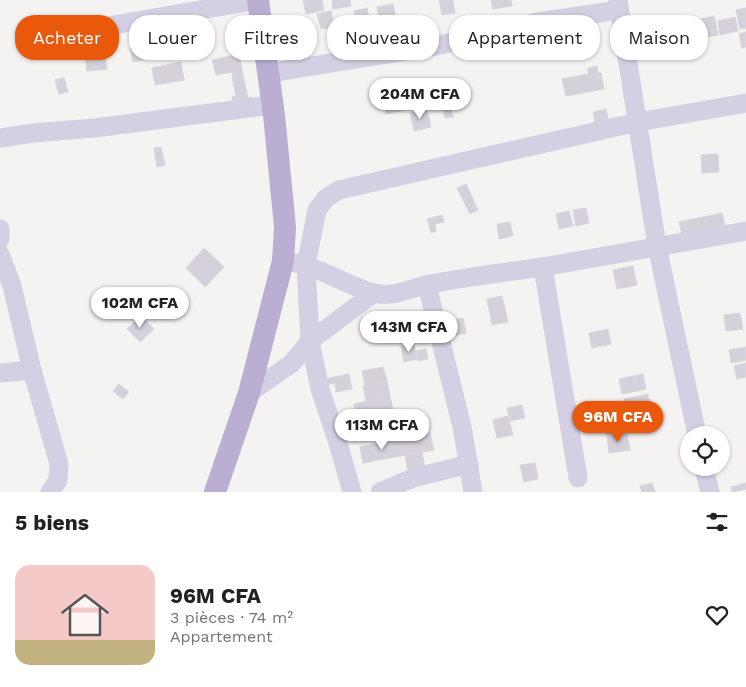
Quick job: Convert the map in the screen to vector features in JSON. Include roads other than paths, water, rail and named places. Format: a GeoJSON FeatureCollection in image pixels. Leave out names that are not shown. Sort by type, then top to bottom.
{"type":"FeatureCollection","features":[{"type":"Feature","properties":{"kind":"main road"},"geometry":{"type":"LineString","coordinates":[[215,492],[249,393],[283,261],[285,228],[269,73],[258,0]]}},
{"type":"Feature","properties":{"kind":"street"},"geometry":{"type":"LineString","coordinates":[[119,24],[258,0]]}},
{"type":"Feature","properties":{"kind":"street"},"geometry":{"type":"LineString","coordinates":[[269,73],[436,46],[618,5],[658,246],[696,426]]}},
{"type":"Feature","properties":{"kind":"street"},"geometry":{"type":"LineString","coordinates":[[352,492],[320,389],[310,341],[306,265],[317,210],[326,198],[339,190],[638,122],[746,103]]}},
{"type":"Feature","properties":{"kind":"street"},"geometry":{"type":"LineString","coordinates":[[0,138],[272,105]]}},
{"type":"Feature","properties":{"kind":"street"},"geometry":{"type":"LineString","coordinates":[[0,229],[0,240]]}},
{"type":"Feature","properties":{"kind":"street"},"geometry":{"type":"LineString","coordinates":[[283,261],[306,265],[374,293],[393,295],[427,285],[746,232]]}},
{"type":"Feature","properties":{"kind":"street"},"geometry":{"type":"LineString","coordinates":[[0,254],[12,286],[32,370],[59,464],[58,480],[50,492]]}},
{"type":"Feature","properties":{"kind":"street"},"geometry":{"type":"LineString","coordinates":[[543,266],[578,478]]}},
{"type":"Feature","properties":{"kind":"street"},"geometry":{"type":"LineString","coordinates":[[427,285],[462,427],[473,492]]}},
{"type":"Feature","properties":{"kind":"street"},"geometry":{"type":"LineString","coordinates":[[249,393],[291,364],[310,341],[374,293]]}},
{"type":"Feature","properties":{"kind":"street"},"geometry":{"type":"LineString","coordinates":[[0,373],[32,370]]}},
{"type":"Feature","properties":{"kind":"street"},"geometry":{"type":"LineString","coordinates":[[380,492],[413,478],[469,464]]}},
{"type":"Feature","properties":{"kind":"street"},"geometry":{"type":"LineString","coordinates":[[706,476],[710,492]]}}]}
